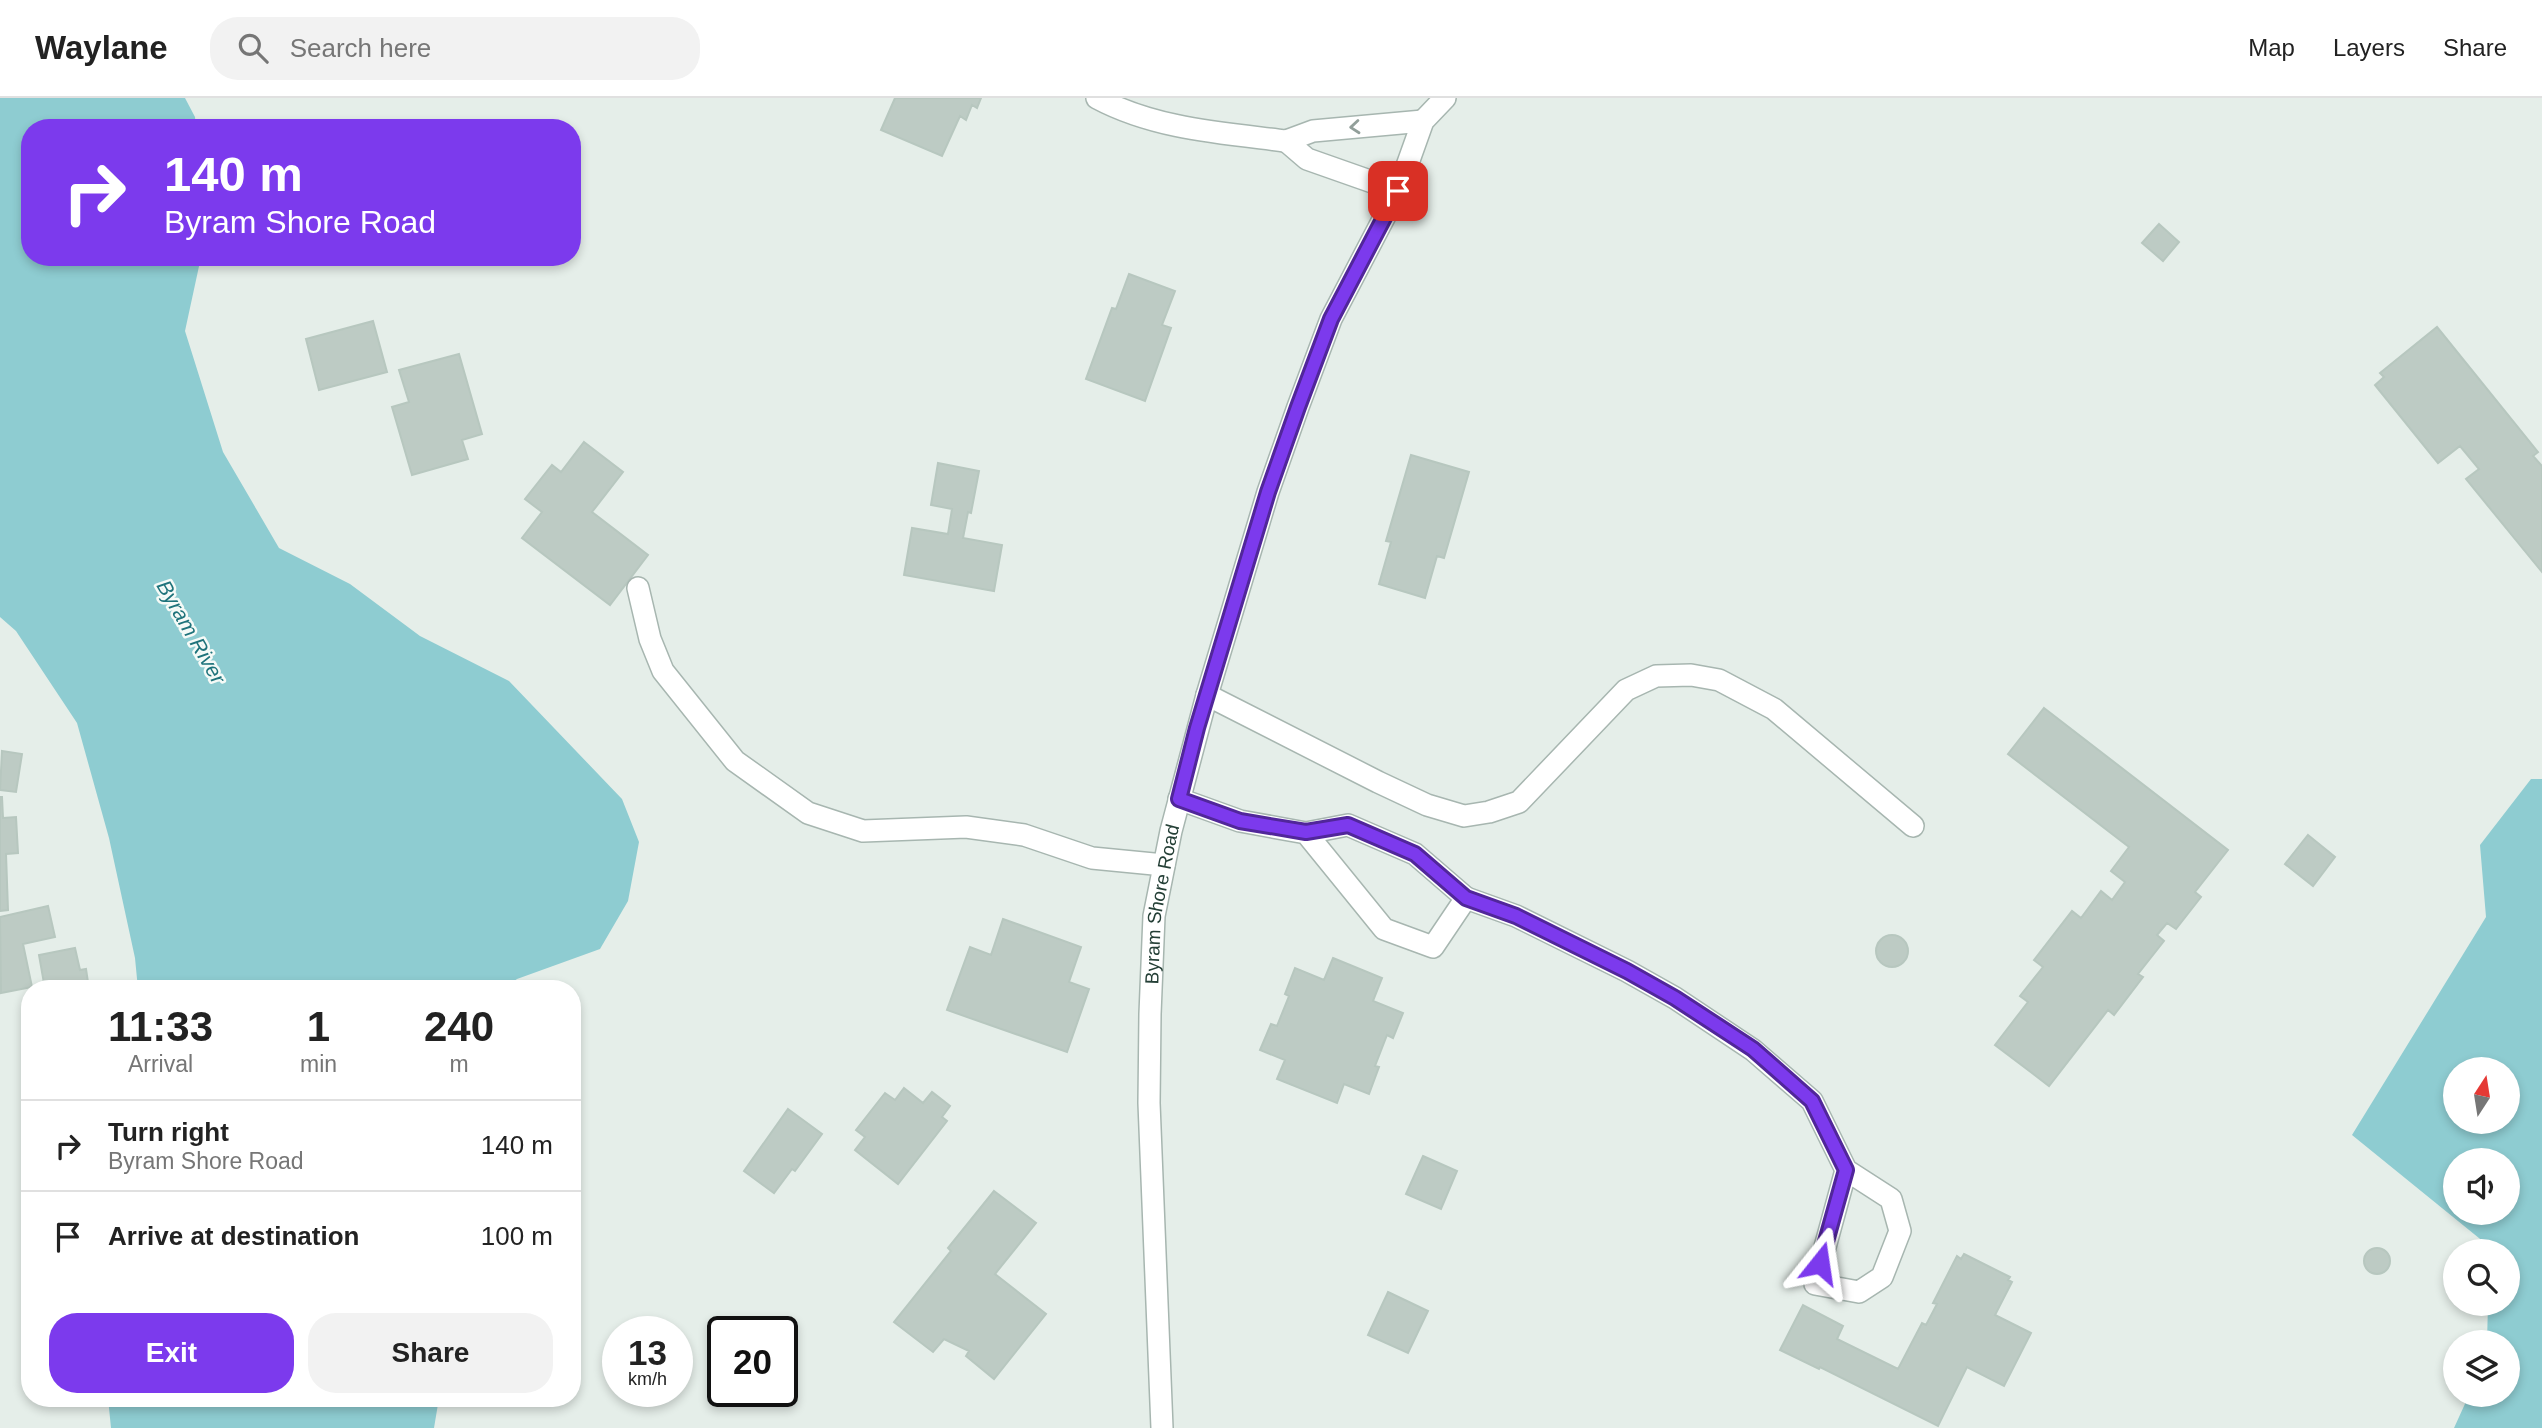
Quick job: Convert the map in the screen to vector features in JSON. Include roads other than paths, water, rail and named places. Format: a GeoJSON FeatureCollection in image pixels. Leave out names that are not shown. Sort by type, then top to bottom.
{"type":"FeatureCollection","features":[{"type":"Feature","properties":{"kind":"street"},"geometry":{"type":"LineString","coordinates":[[1097,98],[1135,114],[1193,130],[1286,141],[1312,131],[1423,121]]}},
{"type":"Feature","properties":{"kind":"street","name":"Byram Shore Road"},"geometry":{"type":"LineString","coordinates":[[1162,1428],[1149,1103],[1154,916],[1164,865],[1207,695],[1268,492],[1298,407],[1331,319],[1398,191],[1423,121],[1445,98]]}},
{"type":"Feature","properties":{"kind":"street"},"geometry":{"type":"LineString","coordinates":[[1286,141],[1307,159],[1398,191]]}},
{"type":"Feature","properties":{"kind":"street"},"geometry":{"type":"LineString","coordinates":[[638,588],[650,639],[663,671],[735,761],[808,813],[863,831],[966,827],[1024,835],[1092,858],[1164,865]]}},
{"type":"Feature","properties":{"kind":"street"},"geometry":{"type":"LineString","coordinates":[[1207,695],[1378,782],[1427,805],[1464,816],[1489,812],[1519,802],[1626,690],[1656,676],[1692,675],[1719,680],[1774,709],[1913,826]]}},
{"type":"Feature","properties":{"kind":"street"},"geometry":{"type":"LineString","coordinates":[[1179,799],[1240,821],[1306,832],[1348,825],[1415,854],[1466,898],[1516,916],[1627,971],[1675,998],[1753,1049],[1812,1101],[1846,1170],[1891,1199],[1900,1231],[1882,1277],[1859,1292],[1815,1284],[1846,1170]]}},
{"type":"Feature","properties":{"kind":"street"},"geometry":{"type":"LineString","coordinates":[[1306,832],[1384,929],[1433,947],[1466,898]]}},
{"type":"Feature","properties":{"kind":"water","name":"Byram River"},"geometry":{"type":"Polygon","coordinates":[[[0,98],[185,98],[195,119],[21,119],[21,266],[199,266],[185,331],[223,452],[279,548],[350,584],[420,636],[509,681],[622,799],[639,842],[628,901],[600,949],[516,980],[137,980],[135,958],[109,838],[77,723],[16,631],[0,617],[0,98]]]}},
{"type":"Feature","properties":{"kind":"water"},"geometry":{"type":"Polygon","coordinates":[[[2531,779],[2542,779],[2542,1428],[2454,1428],[2464,1407],[2520,1407],[2520,1330],[2487,1330],[2488,1316],[2520,1316],[2520,1239],[2480,1239],[2463,1225],[2520,1225],[2520,1148],[2443,1148],[2443,1209],[2352,1135],[2486,917],[2480,845],[2531,779]]]}},
{"type":"Feature","properties":{"kind":"water"},"geometry":{"type":"Polygon","coordinates":[[[109,1407],[438,1407],[434,1428],[111,1428],[109,1407]]]}}]}
